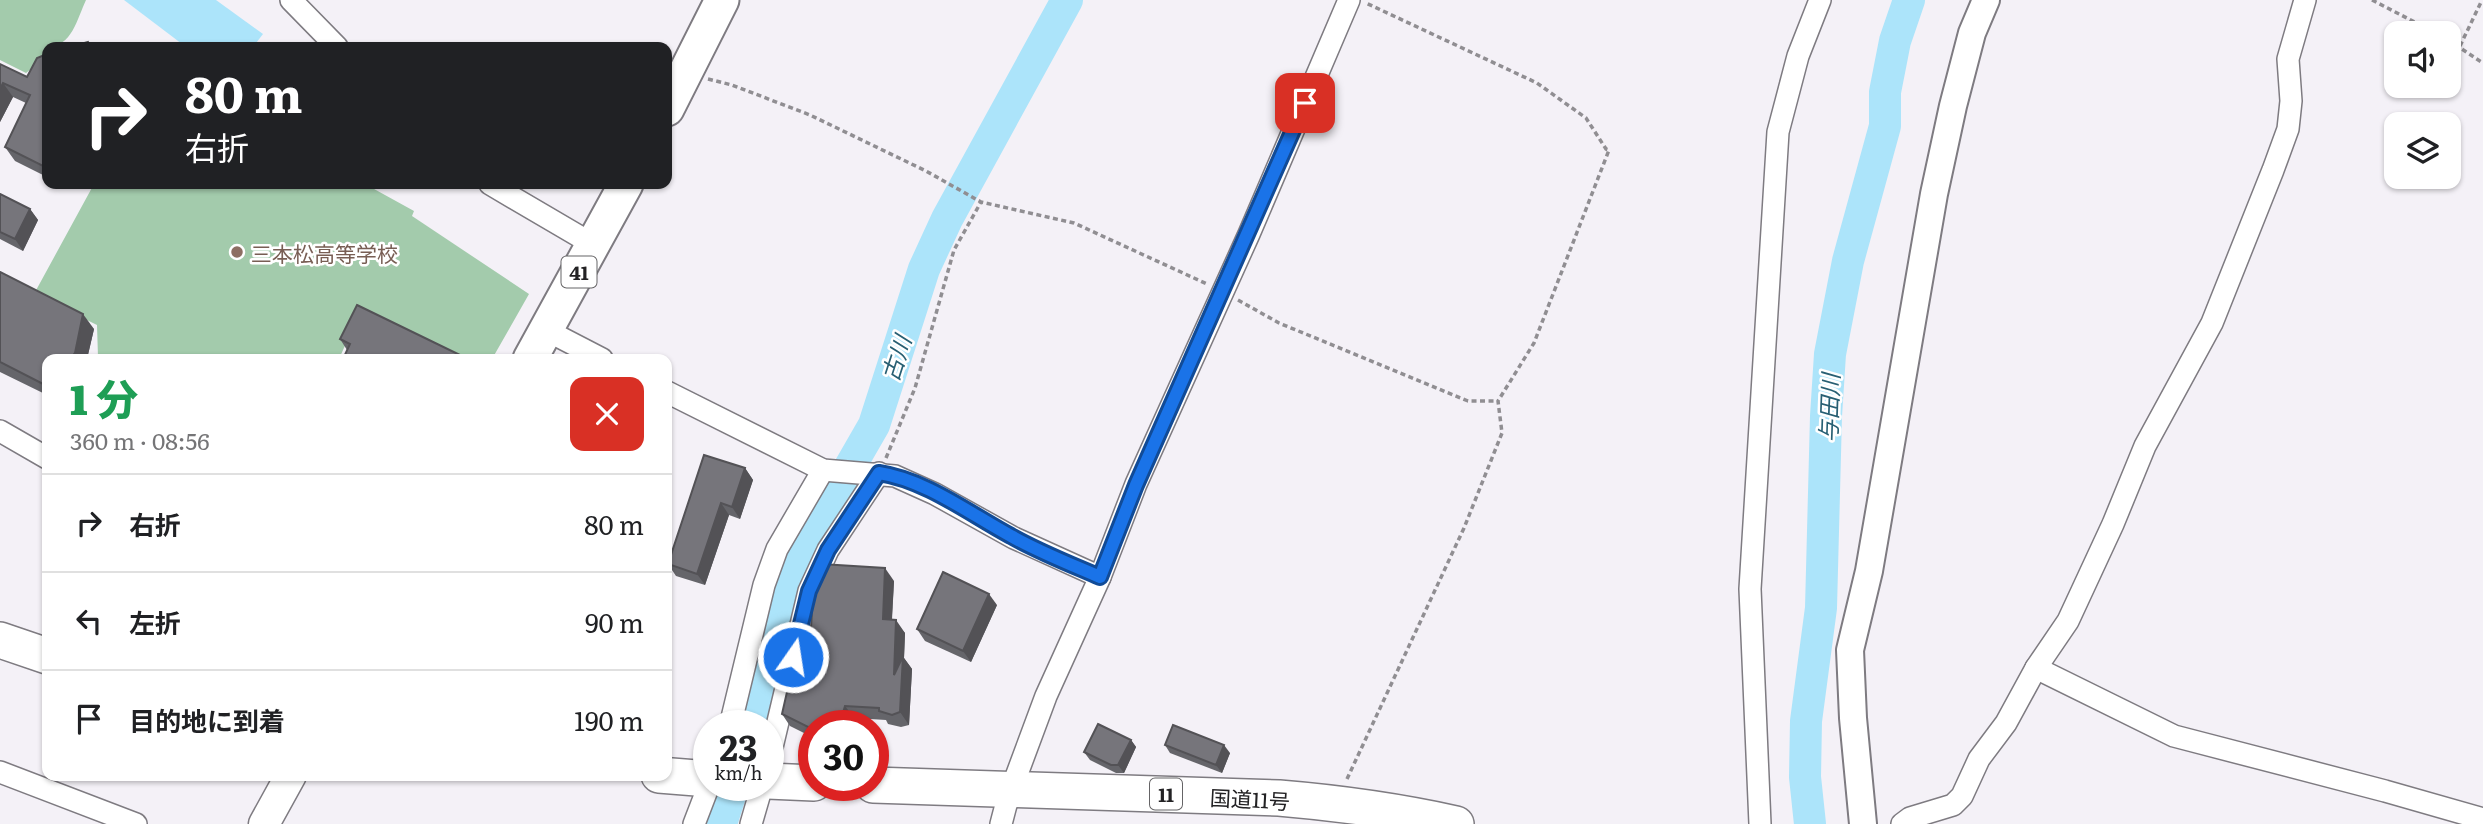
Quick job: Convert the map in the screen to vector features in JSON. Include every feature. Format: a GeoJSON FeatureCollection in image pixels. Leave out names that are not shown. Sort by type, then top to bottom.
{"type":"FeatureCollection","features":[{"type":"Feature","properties":{"kind":"highway"},"geometry":{"type":"LineString","coordinates":[[0,640],[42,654]]}},
{"type":"Feature","properties":{"kind":"highway"},"geometry":{"type":"LineString","coordinates":[[672,776],[693,778]]}},
{"type":"Feature","properties":{"kind":"highway","name":"国道11号"},"geometry":{"type":"LineString","coordinates":[[889,785],[1279,798],[1335,803],[1456,824]]}},
{"type":"Feature","properties":{"kind":"main road"},"geometry":{"type":"LineString","coordinates":[[672,100],[722,0]]}},
{"type":"Feature","properties":{"kind":"main road","name":"41"},"geometry":{"type":"LineString","coordinates":[[533,354],[623,189]]}},
{"type":"Feature","properties":{"kind":"main road"},"geometry":{"type":"LineString","coordinates":[[264,824],[288,781]]}},
{"type":"Feature","properties":{"kind":"street"},"geometry":{"type":"LineString","coordinates":[[291,0],[332,42]]}},
{"type":"Feature","properties":{"kind":"street"},"geometry":{"type":"LineString","coordinates":[[1002,824],[1046,696],[1349,0]]}},
{"type":"Feature","properties":{"kind":"street"},"geometry":{"type":"LineString","coordinates":[[1760,824],[1750,589],[1778,132],[1798,56],[1819,0]]}},
{"type":"Feature","properties":{"kind":"street"},"geometry":{"type":"LineString","coordinates":[[1863,824],[1850,650],[1869,571],[1934,194],[1972,33],[1986,0]]}},
{"type":"Feature","properties":{"kind":"street"},"geometry":{"type":"LineString","coordinates":[[1902,824],[1910,818],[1953,805],[1962,796],[1979,759],[2007,723],[2036,667],[2068,621],[2113,524],[2145,446],[2212,323],[2273,170],[2288,129],[2291,101],[2288,59],[2305,0]]}},
{"type":"Feature","properties":{"kind":"street"},"geometry":{"type":"LineString","coordinates":[[499,189],[594,245]]}},
{"type":"Feature","properties":{"kind":"street"},"geometry":{"type":"LineString","coordinates":[[546,330],[592,354]]}},
{"type":"Feature","properties":{"kind":"street"},"geometry":{"type":"LineString","coordinates":[[672,394],[827,471],[894,475],[935,494],[1014,538],[1100,577]]}},
{"type":"Feature","properties":{"kind":"street"},"geometry":{"type":"LineString","coordinates":[[0,431],[42,455]]}},
{"type":"Feature","properties":{"kind":"street"},"geometry":{"type":"LineString","coordinates":[[734,710],[764,584],[777,549],[827,471]]}},
{"type":"Feature","properties":{"kind":"street"},"geometry":{"type":"LineString","coordinates":[[781,710],[809,591],[828,550],[873,473]]}},
{"type":"Feature","properties":{"kind":"street"},"geometry":{"type":"LineString","coordinates":[[2036,667],[2174,736],[2483,819]]}},
{"type":"Feature","properties":{"kind":"street"},"geometry":{"type":"LineString","coordinates":[[0,772],[136,824]]}},
{"type":"Feature","properties":{"kind":"street"},"geometry":{"type":"LineString","coordinates":[[694,824],[703,801]]}},
{"type":"Feature","properties":{"kind":"street"},"geometry":{"type":"LineString","coordinates":[[751,824],[758,801]]}},
{"type":"Feature","properties":{"kind":"path"},"geometry":{"type":"LineString","coordinates":[[1335,803],[1464,528],[1502,433],[1498,401],[1534,343],[1609,150],[1586,118],[1537,83],[1359,0]]}},
{"type":"Feature","properties":{"kind":"path"},"geometry":{"type":"LineString","coordinates":[[2372,0],[2413,21]]}},
{"type":"Feature","properties":{"kind":"path"},"geometry":{"type":"LineString","coordinates":[[2461,44],[2482,0]]}},
{"type":"Feature","properties":{"kind":"path"},"geometry":{"type":"LineString","coordinates":[[2461,47],[2483,63]]}},
{"type":"Feature","properties":{"kind":"path"},"geometry":{"type":"LineString","coordinates":[[686,74],[732,85],[810,115],[981,202],[1074,223],[1222,291],[1279,323],[1468,401],[1498,401]]}},
{"type":"Feature","properties":{"kind":"path"},"geometry":{"type":"LineString","coordinates":[[873,473],[902,424],[915,388],[954,250],[981,202]]}},
{"type":"Feature","properties":{"kind":"green space"},"geometry":{"type":"Polygon","coordinates":[[[0,0],[86,0],[68,37],[62,42],[42,42],[42,60],[26,73],[0,60],[0,0]]]}},
{"type":"Feature","properties":{"kind":"green space","name":"三本松高等学校"},"geometry":{"type":"Polygon","coordinates":[[[91,189],[374,189],[414,211],[412,216],[529,294],[495,354],[451,354],[361,310],[341,354],[98,354],[97,325],[34,294],[91,189]]]}},
{"type":"Feature","properties":{"kind":"water"},"geometry":{"type":"Polygon","coordinates":[[[124,0],[216,0],[263,34],[257,42],[179,42],[124,0]]]}},
{"type":"Feature","properties":{"kind":"building"},"geometry":{"type":"Polygon","coordinates":[[[42,56],[42,166],[5,147],[30,95],[3,83],[0,89],[0,64],[27,77],[37,58],[42,56]]]}},
{"type":"Feature","properties":{"kind":"building"},"geometry":{"type":"Polygon","coordinates":[[[0,194],[30,209],[15,239],[0,232],[0,194]]]}},
{"type":"Feature","properties":{"kind":"building"},"geometry":{"type":"Polygon","coordinates":[[[0,272],[83,314],[74,354],[42,354],[42,383],[0,362],[0,272]]]}},
{"type":"Feature","properties":{"kind":"building"},"geometry":{"type":"Polygon","coordinates":[[[357,305],[458,354],[345,354],[350,344],[340,339],[357,305]]]}},
{"type":"Feature","properties":{"kind":"building"},"geometry":{"type":"Polygon","coordinates":[[[704,455],[745,468],[732,507],[721,503],[697,574],[672,565],[672,552],[704,455]]]}},
{"type":"Feature","properties":{"kind":"building"},"geometry":{"type":"Polygon","coordinates":[[[821,564],[885,568],[883,619],[896,620],[894,675],[903,656],[900,712],[892,715],[889,710],[879,708],[845,706],[844,710],[798,710],[798,722],[784,715],[802,627],[811,628],[814,580],[821,564]]]}},
{"type":"Feature","properties":{"kind":"building"},"geometry":{"type":"Polygon","coordinates":[[[943,572],[989,594],[963,651],[917,629],[943,572]]]}},
{"type":"Feature","properties":{"kind":"building"},"geometry":{"type":"Polygon","coordinates":[[[1098,724],[1131,740],[1118,765],[1111,765],[1084,752],[1098,724]]]}},
{"type":"Feature","properties":{"kind":"building"},"geometry":{"type":"Polygon","coordinates":[[[1173,725],[1224,745],[1216,765],[1165,745],[1173,725]]]}},
{"type":"Feature","properties":{"kind":"waterway","name":"古川"},"geometry":{"type":"LineString","coordinates":[[757,710],[780,600],[805,545],[874,425],[924,269],[947,219],[1067,0]]}},
{"type":"Feature","properties":{"kind":"waterway","name":"与田川"},"geometry":{"type":"LineString","coordinates":[[1810,824],[1805,777],[1806,721],[1821,608],[1830,354],[1848,261],[1885,126],[1885,92],[1895,41],[1909,0]]}},
{"type":"Feature","properties":{"kind":"waterway","name":"古川"},"geometry":{"type":"LineString","coordinates":[[721,824],[728,801]]}},
{"type":"Feature","properties":{"kind":"place","name":"三本松高等学校"},"geometry":{"type":"Point","coordinates":[237,252]}},
{"type":"Feature","properties":{"kind":"route"},"geometry":{"type":"LineString","coordinates":[[793,657],[809,591],[828,550],[879,473],[894,475],[935,494],[1014,538],[1100,577],[1136,485],[1305,103]]}}]}
